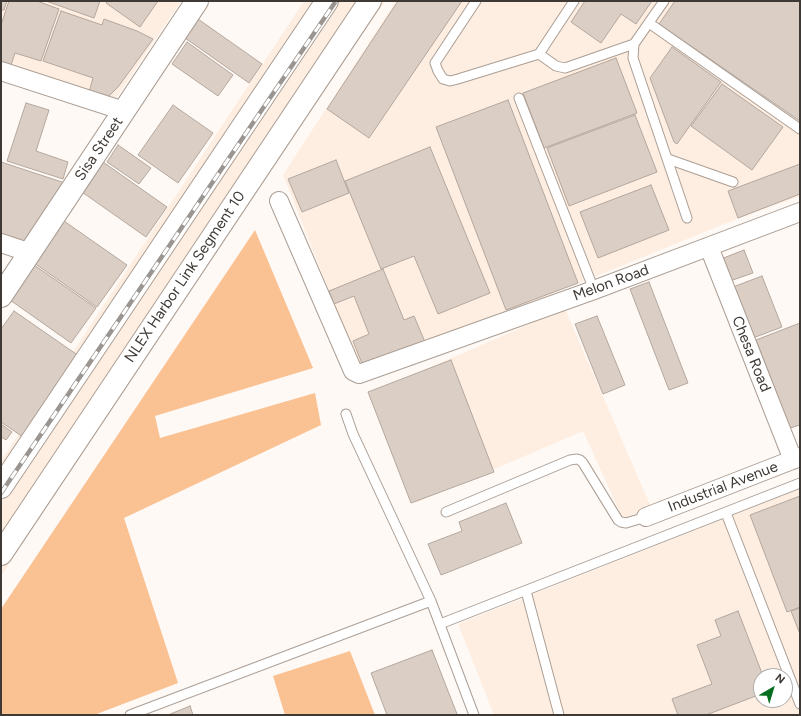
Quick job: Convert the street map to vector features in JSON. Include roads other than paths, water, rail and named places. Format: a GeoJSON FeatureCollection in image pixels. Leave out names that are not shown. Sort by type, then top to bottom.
{"type":"FeatureCollection","features":[{"type":"Feature","properties":{"kind":"main road","name":"Sisa Street"},"geometry":{"type":"LineString","coordinates":[[1,296],[197,1]]}},
{"type":"Feature","properties":{"kind":"main road"},"geometry":{"type":"LineString","coordinates":[[1,488],[327,1]]}},
{"type":"Feature","properties":{"kind":"main road","name":"NLEX Harbor Link Segment 10"},"geometry":{"type":"LineString","coordinates":[[1,554],[370,1]]}},
{"type":"Feature","properties":{"kind":"street"},"geometry":{"type":"LineString","coordinates":[[1,71],[124,111]]}},
{"type":"Feature","properties":{"kind":"street","name":"Melon Road"},"geometry":{"type":"LineString","coordinates":[[279,201],[354,371],[359,374],[594,290],[800,212]]}},
{"type":"Feature","properties":{"kind":"street"},"geometry":{"type":"LineString","coordinates":[[1,243],[30,253]]}},
{"type":"Feature","properties":{"kind":"street","name":"Chesa Road"},"geometry":{"type":"LineString","coordinates":[[709,247],[797,459]]}},
{"type":"Feature","properties":{"kind":"street","name":"Industrial Avenue"},"geometry":{"type":"LineString","coordinates":[[646,517],[797,459]]}},
{"type":"Feature","properties":{"kind":"lane"},"geometry":{"type":"LineString","coordinates":[[476,1],[435,63],[443,80],[450,81],[458,79],[539,54],[574,1]]}},
{"type":"Feature","properties":{"kind":"lane"},"geometry":{"type":"LineString","coordinates":[[664,1],[634,44],[633,58],[687,218]]}},
{"type":"Feature","properties":{"kind":"lane"},"geometry":{"type":"LineString","coordinates":[[650,22],[800,129]]}},
{"type":"Feature","properties":{"kind":"lane"},"geometry":{"type":"LineString","coordinates":[[539,54],[556,66],[565,68],[634,44]]}},
{"type":"Feature","properties":{"kind":"lane"},"geometry":{"type":"LineString","coordinates":[[518,98],[594,290]]}},
{"type":"Feature","properties":{"kind":"lane"},"geometry":{"type":"LineString","coordinates":[[668,159],[733,182]]}},
{"type":"Feature","properties":{"kind":"lane"},"geometry":{"type":"LineString","coordinates":[[346,414],[353,434],[431,601],[474,715]]}},
{"type":"Feature","properties":{"kind":"lane"},"geometry":{"type":"LineString","coordinates":[[446,512],[570,460],[577,459],[583,463],[618,520],[626,523],[646,517]]}},
{"type":"Feature","properties":{"kind":"lane"},"geometry":{"type":"LineString","coordinates":[[440,624],[800,483]]}},
{"type":"Feature","properties":{"kind":"lane"},"geometry":{"type":"LineString","coordinates":[[726,513],[800,704]]}},
{"type":"Feature","properties":{"kind":"lane"},"geometry":{"type":"LineString","coordinates":[[526,591],[559,715]]}},
{"type":"Feature","properties":{"kind":"lane"},"geometry":{"type":"LineString","coordinates":[[130,715],[431,601]]}},
{"type":"Feature","properties":{"kind":"railway"},"geometry":{"type":"LineString","coordinates":[[1,493],[336,1]]}}]}
